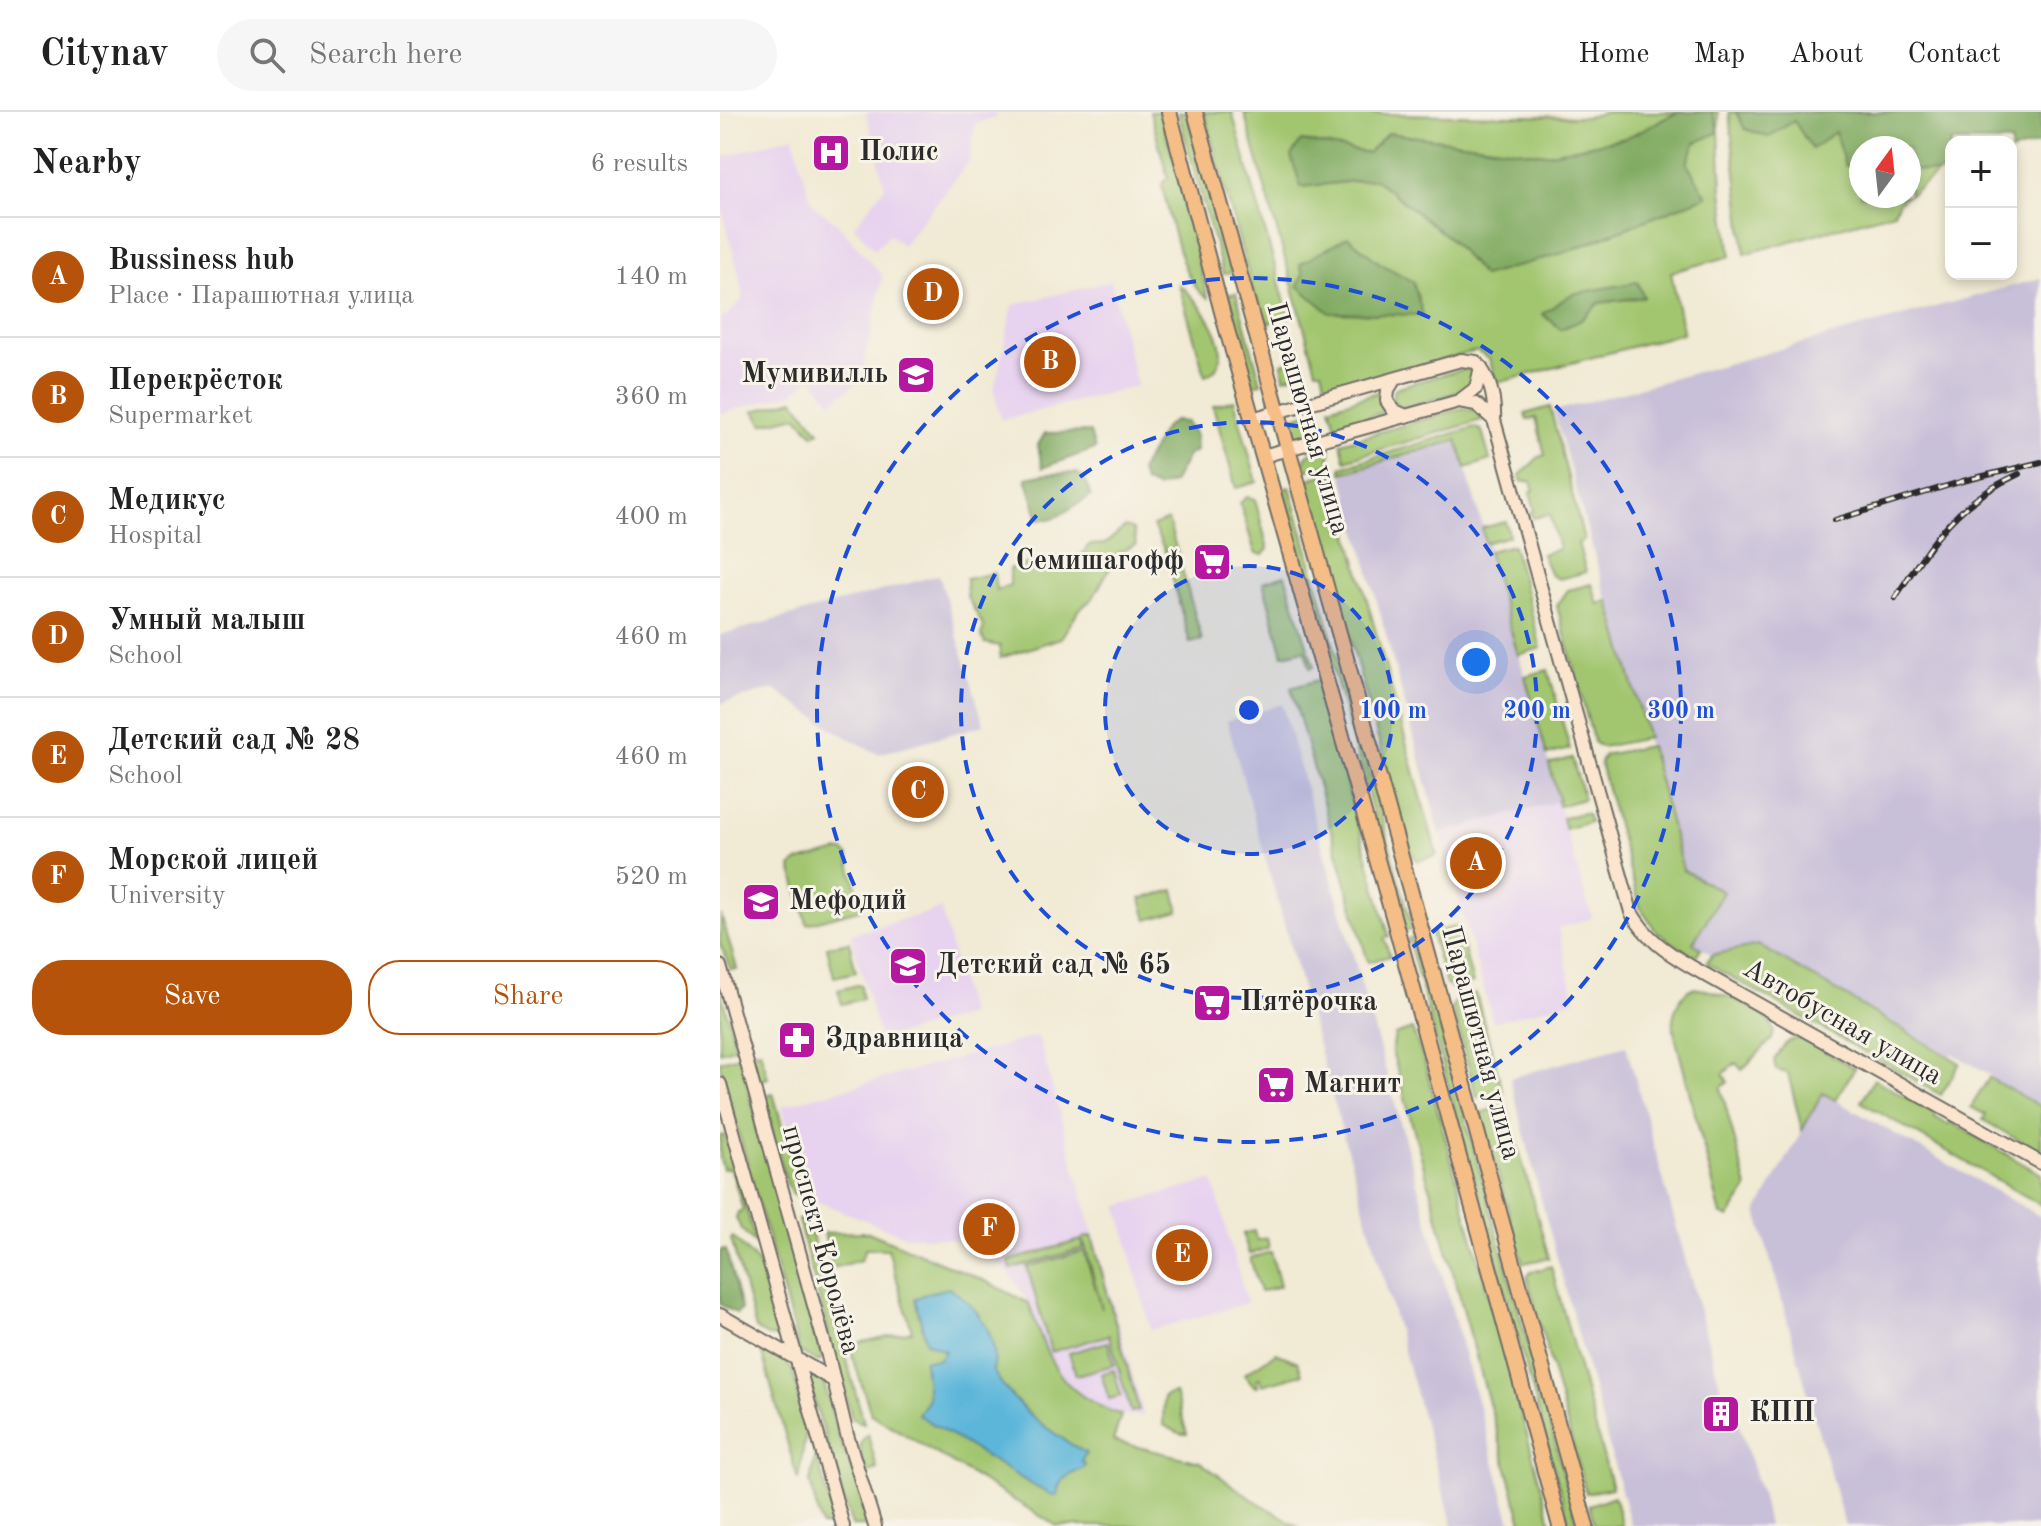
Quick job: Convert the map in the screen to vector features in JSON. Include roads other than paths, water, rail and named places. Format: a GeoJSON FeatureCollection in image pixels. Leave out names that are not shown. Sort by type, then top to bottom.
{"type":"FeatureCollection","features":[{"type":"Feature","properties":{"kind":"main road","name":"Парашютная улица"},"geometry":{"type":"LineString","coordinates":[[1169,112],[1560,1526]]}},
{"type":"Feature","properties":{"kind":"main road","name":"Парашютная улица"},"geometry":{"type":"LineString","coordinates":[[1195,112],[1586,1526]]}},
{"type":"Feature","properties":{"kind":"main road"},"geometry":{"type":"LineString","coordinates":[[1215,280],[1231,286],[1240,274]]}},
{"type":"Feature","properties":{"kind":"street"},"geometry":{"type":"LineString","coordinates":[[1252,419],[1461,360],[1476,362],[1481,367],[1495,402],[1494,420]]}},
{"type":"Feature","properties":{"kind":"street"},"geometry":{"type":"LineString","coordinates":[[1263,456],[1459,401],[1476,388],[1481,367]]}},
{"type":"Feature","properties":{"kind":"street"},"geometry":{"type":"LineString","coordinates":[[1394,380],[1388,390],[1387,401],[1393,410],[1406,416]]}},
{"type":"Feature","properties":{"kind":"street"},"geometry":{"type":"LineString","coordinates":[[1459,401],[1476,404],[1494,420]]}},
{"type":"Feature","properties":{"kind":"street","name":"Автобусная улица"},"geometry":{"type":"LineString","coordinates":[[1494,420],[1631,912],[1642,931],[1658,946],[2041,1163]]}},
{"type":"Feature","properties":{"kind":"street","name":"проспект Королёва"},"geometry":{"type":"LineString","coordinates":[[720,966],[875,1526]]}},
{"type":"Feature","properties":{"kind":"street","name":"проспект Королёва"},"geometry":{"type":"LineString","coordinates":[[720,1084],[843,1526]]}},
{"type":"Feature","properties":{"kind":"street"},"geometry":{"type":"LineString","coordinates":[[720,1315],[833,1380]]}},
{"type":"Feature","properties":{"kind":"water"},"geometry":{"type":"Polygon","coordinates":[[[949,1288],[968,1303],[984,1323],[993,1346],[993,1371],[1002,1384],[1046,1428],[1086,1453],[1081,1461],[1085,1464],[1083,1468],[1062,1481],[1057,1495],[1034,1486],[918,1415],[928,1398],[924,1360],[938,1360],[945,1351],[926,1342],[915,1299],[949,1288]]]}},
{"type":"Feature","properties":{"kind":"railway"},"geometry":{"type":"LineString","coordinates":[[1835,520],[1963,481],[2041,462]]}},
{"type":"Feature","properties":{"kind":"railway"},"geometry":{"type":"LineString","coordinates":[[1895,598],[1947,526],[1978,497],[2019,474]]}},
{"type":"Feature","properties":{"kind":"place","name":"Полис"},"geometry":{"type":"Point","coordinates":[831,153]}},
{"type":"Feature","properties":{"kind":"place","name":"Умный малыш"},"geometry":{"type":"Point","coordinates":[933,294]}},
{"type":"Feature","properties":{"kind":"place","name":"Перекрёсток"},"geometry":{"type":"Point","coordinates":[1050,362]}},
{"type":"Feature","properties":{"kind":"place","name":"Мумивилль"},"geometry":{"type":"Point","coordinates":[916,375]}},
{"type":"Feature","properties":{"kind":"place","name":"Семишагофф"},"geometry":{"type":"Point","coordinates":[1212,562]}},
{"type":"Feature","properties":{"kind":"place","name":"Медикус"},"geometry":{"type":"Point","coordinates":[918,792]}},
{"type":"Feature","properties":{"kind":"place","name":"Bussiness hub"},"geometry":{"type":"Point","coordinates":[1476,863]}},
{"type":"Feature","properties":{"kind":"place","name":"Мефодий"},"geometry":{"type":"Point","coordinates":[761,902]}},
{"type":"Feature","properties":{"kind":"place","name":"Детский сад № 65"},"geometry":{"type":"Point","coordinates":[908,966]}},
{"type":"Feature","properties":{"kind":"place","name":"Пятёрочка"},"geometry":{"type":"Point","coordinates":[1212,1003]}},
{"type":"Feature","properties":{"kind":"place","name":"Здравница"},"geometry":{"type":"Point","coordinates":[797,1040]}},
{"type":"Feature","properties":{"kind":"place","name":"Магнит"},"geometry":{"type":"Point","coordinates":[1276,1085]}},
{"type":"Feature","properties":{"kind":"place","name":"Морской лицей"},"geometry":{"type":"Point","coordinates":[989,1229]}},
{"type":"Feature","properties":{"kind":"place","name":"Детский сад № 28"},"geometry":{"type":"Point","coordinates":[1182,1255]}},
{"type":"Feature","properties":{"kind":"place","name":"КПП"},"geometry":{"type":"Point","coordinates":[1721,1414]}}]}
